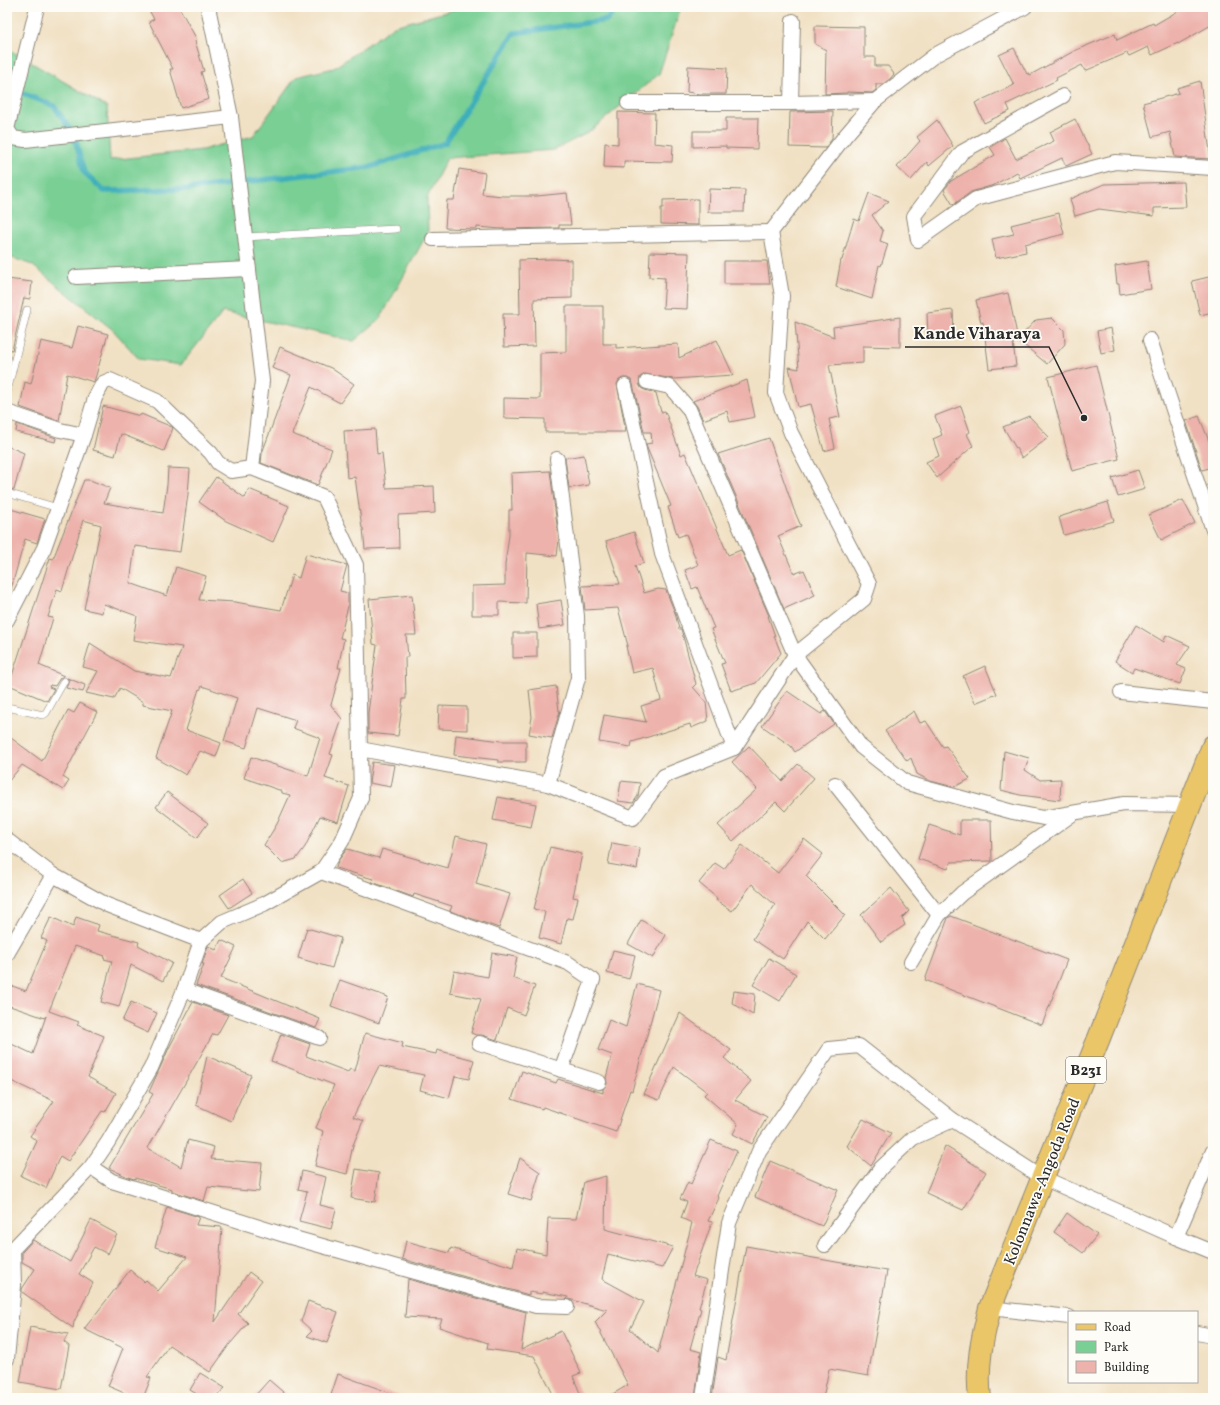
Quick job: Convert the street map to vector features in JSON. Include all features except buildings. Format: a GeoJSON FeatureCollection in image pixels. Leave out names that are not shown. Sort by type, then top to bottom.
{"type":"FeatureCollection","features":[{"type":"Feature","properties":{"kind":"main road","name":"Kolonnawa-Angoda Road"},"geometry":{"type":"LineString","coordinates":[[980,1398],[979,1357],[983,1333],[990,1308],[1017,1243],[1041,1177],[1099,1038],[1213,746]]}},
{"type":"Feature","properties":{"kind":"street"},"geometry":{"type":"LineString","coordinates":[[37,7],[7,129],[13,138],[25,140],[231,117]]}},
{"type":"Feature","properties":{"kind":"street"},"geometry":{"type":"LineString","coordinates":[[208,7],[231,117],[262,381],[252,468]]}},
{"type":"Feature","properties":{"kind":"street"},"geometry":{"type":"LineString","coordinates":[[360,749],[548,784],[633,818],[664,776],[734,748],[796,655],[864,599],[869,584],[791,433],[776,393],[782,296],[771,232],[845,136],[875,102],[935,55],[1025,7]]}},
{"type":"Feature","properties":{"kind":"street"},"geometry":{"type":"LineString","coordinates":[[791,103],[793,21]]}},
{"type":"Feature","properties":{"kind":"street"},"geometry":{"type":"LineString","coordinates":[[1063,96],[962,152],[914,216],[918,240],[976,199],[1115,162],[1213,168]]}},
{"type":"Feature","properties":{"kind":"street"},"geometry":{"type":"LineString","coordinates":[[628,103],[875,102]]}},
{"type":"Feature","properties":{"kind":"street"},"geometry":{"type":"LineString","coordinates":[[434,239],[771,232]]}},
{"type":"Feature","properties":{"kind":"street"},"geometry":{"type":"LineString","coordinates":[[76,277],[249,269]]}},
{"type":"Feature","properties":{"kind":"street"},"geometry":{"type":"LineString","coordinates":[[1150,340],[1213,530]]}},
{"type":"Feature","properties":{"kind":"street"},"geometry":{"type":"LineString","coordinates":[[7,620],[44,548],[84,434],[94,398],[103,383],[110,380],[158,401],[211,453],[218,463],[231,471],[252,468],[324,497],[356,566],[361,798],[342,841],[321,872],[264,904],[222,922],[201,941],[184,990],[151,1068],[108,1142],[91,1167],[13,1250],[14,1286],[7,1359]]}},
{"type":"Feature","properties":{"kind":"street"},"geometry":{"type":"LineString","coordinates":[[647,382],[670,387],[689,408],[796,655],[862,747],[907,783],[1013,812],[1043,818],[1124,804],[1190,805]]}},
{"type":"Feature","properties":{"kind":"street"},"geometry":{"type":"LineString","coordinates":[[624,386],[662,554],[734,748]]}},
{"type":"Feature","properties":{"kind":"street"},"geometry":{"type":"LineString","coordinates":[[7,412],[60,430],[84,434]]}},
{"type":"Feature","properties":{"kind":"street"},"geometry":{"type":"LineString","coordinates":[[548,784],[578,678],[577,616],[557,459]]}},
{"type":"Feature","properties":{"kind":"street"},"geometry":{"type":"LineString","coordinates":[[1121,692],[1213,702]]}},
{"type":"Feature","properties":{"kind":"street"},"geometry":{"type":"LineString","coordinates":[[835,784],[939,915]]}},
{"type":"Feature","properties":{"kind":"street"},"geometry":{"type":"LineString","coordinates":[[911,962],[939,915],[962,893],[1074,812]]}},
{"type":"Feature","properties":{"kind":"street"},"geometry":{"type":"LineString","coordinates":[[7,840],[53,875],[107,905],[201,941]]}},
{"type":"Feature","properties":{"kind":"street"},"geometry":{"type":"LineString","coordinates":[[321,872],[568,963],[593,980],[561,1070]]}},
{"type":"Feature","properties":{"kind":"street"},"geometry":{"type":"LineString","coordinates":[[7,954],[53,875]]}},
{"type":"Feature","properties":{"kind":"street"},"geometry":{"type":"LineString","coordinates":[[184,990],[319,1038]]}},
{"type":"Feature","properties":{"kind":"street"},"geometry":{"type":"LineString","coordinates":[[479,1043],[599,1082]]}},
{"type":"Feature","properties":{"kind":"street"},"geometry":{"type":"LineString","coordinates":[[703,1398],[729,1223],[760,1151],[829,1049],[859,1046],[953,1120],[1041,1177],[1213,1252]]}},
{"type":"Feature","properties":{"kind":"street"},"geometry":{"type":"LineString","coordinates":[[825,1245],[881,1168],[913,1138],[953,1120]]}},
{"type":"Feature","properties":{"kind":"street"},"geometry":{"type":"LineString","coordinates":[[1176,1237],[1213,1151]]}},
{"type":"Feature","properties":{"kind":"street"},"geometry":{"type":"LineString","coordinates":[[91,1167],[112,1181],[294,1238],[536,1306],[567,1307]]}},
{"type":"Feature","properties":{"kind":"street"},"geometry":{"type":"LineString","coordinates":[[990,1308],[1068,1317]]}},
{"type":"Feature","properties":{"kind":"street"},"geometry":{"type":"LineString","coordinates":[[1198,1333],[1213,1336]]}},
{"type":"Feature","properties":{"kind":"lane"},"geometry":{"type":"LineString","coordinates":[[245,237],[396,229]]}},
{"type":"Feature","properties":{"kind":"lane"},"geometry":{"type":"LineString","coordinates":[[7,392],[28,310]]}},
{"type":"Feature","properties":{"kind":"lane"},"geometry":{"type":"LineString","coordinates":[[7,493],[58,508]]}},
{"type":"Feature","properties":{"kind":"lane"},"geometry":{"type":"LineString","coordinates":[[7,707],[43,714],[46,713],[64,681]]}},
{"type":"Feature","properties":{"kind":"green space"},"geometry":{"type":"Polygon","coordinates":[[[7,7],[8,49],[107,107],[110,160],[202,150],[253,136],[296,77],[334,68],[394,26],[464,7],[681,7],[659,74],[589,132],[554,150],[447,158],[427,198],[428,232],[380,319],[354,341],[223,312],[181,365],[139,359],[113,330],[32,265],[7,256],[7,7]]]}},
{"type":"Feature","properties":{"kind":"waterway"},"geometry":{"type":"LineString","coordinates":[[7,87],[54,106],[74,135],[84,172],[104,191],[188,189],[370,167],[445,143],[514,33],[607,20],[618,7]]}},
{"type":"Feature","properties":{"kind":"place","name":"Kande Viharaya"},"geometry":{"type":"Point","coordinates":[1084,418]}}]}
